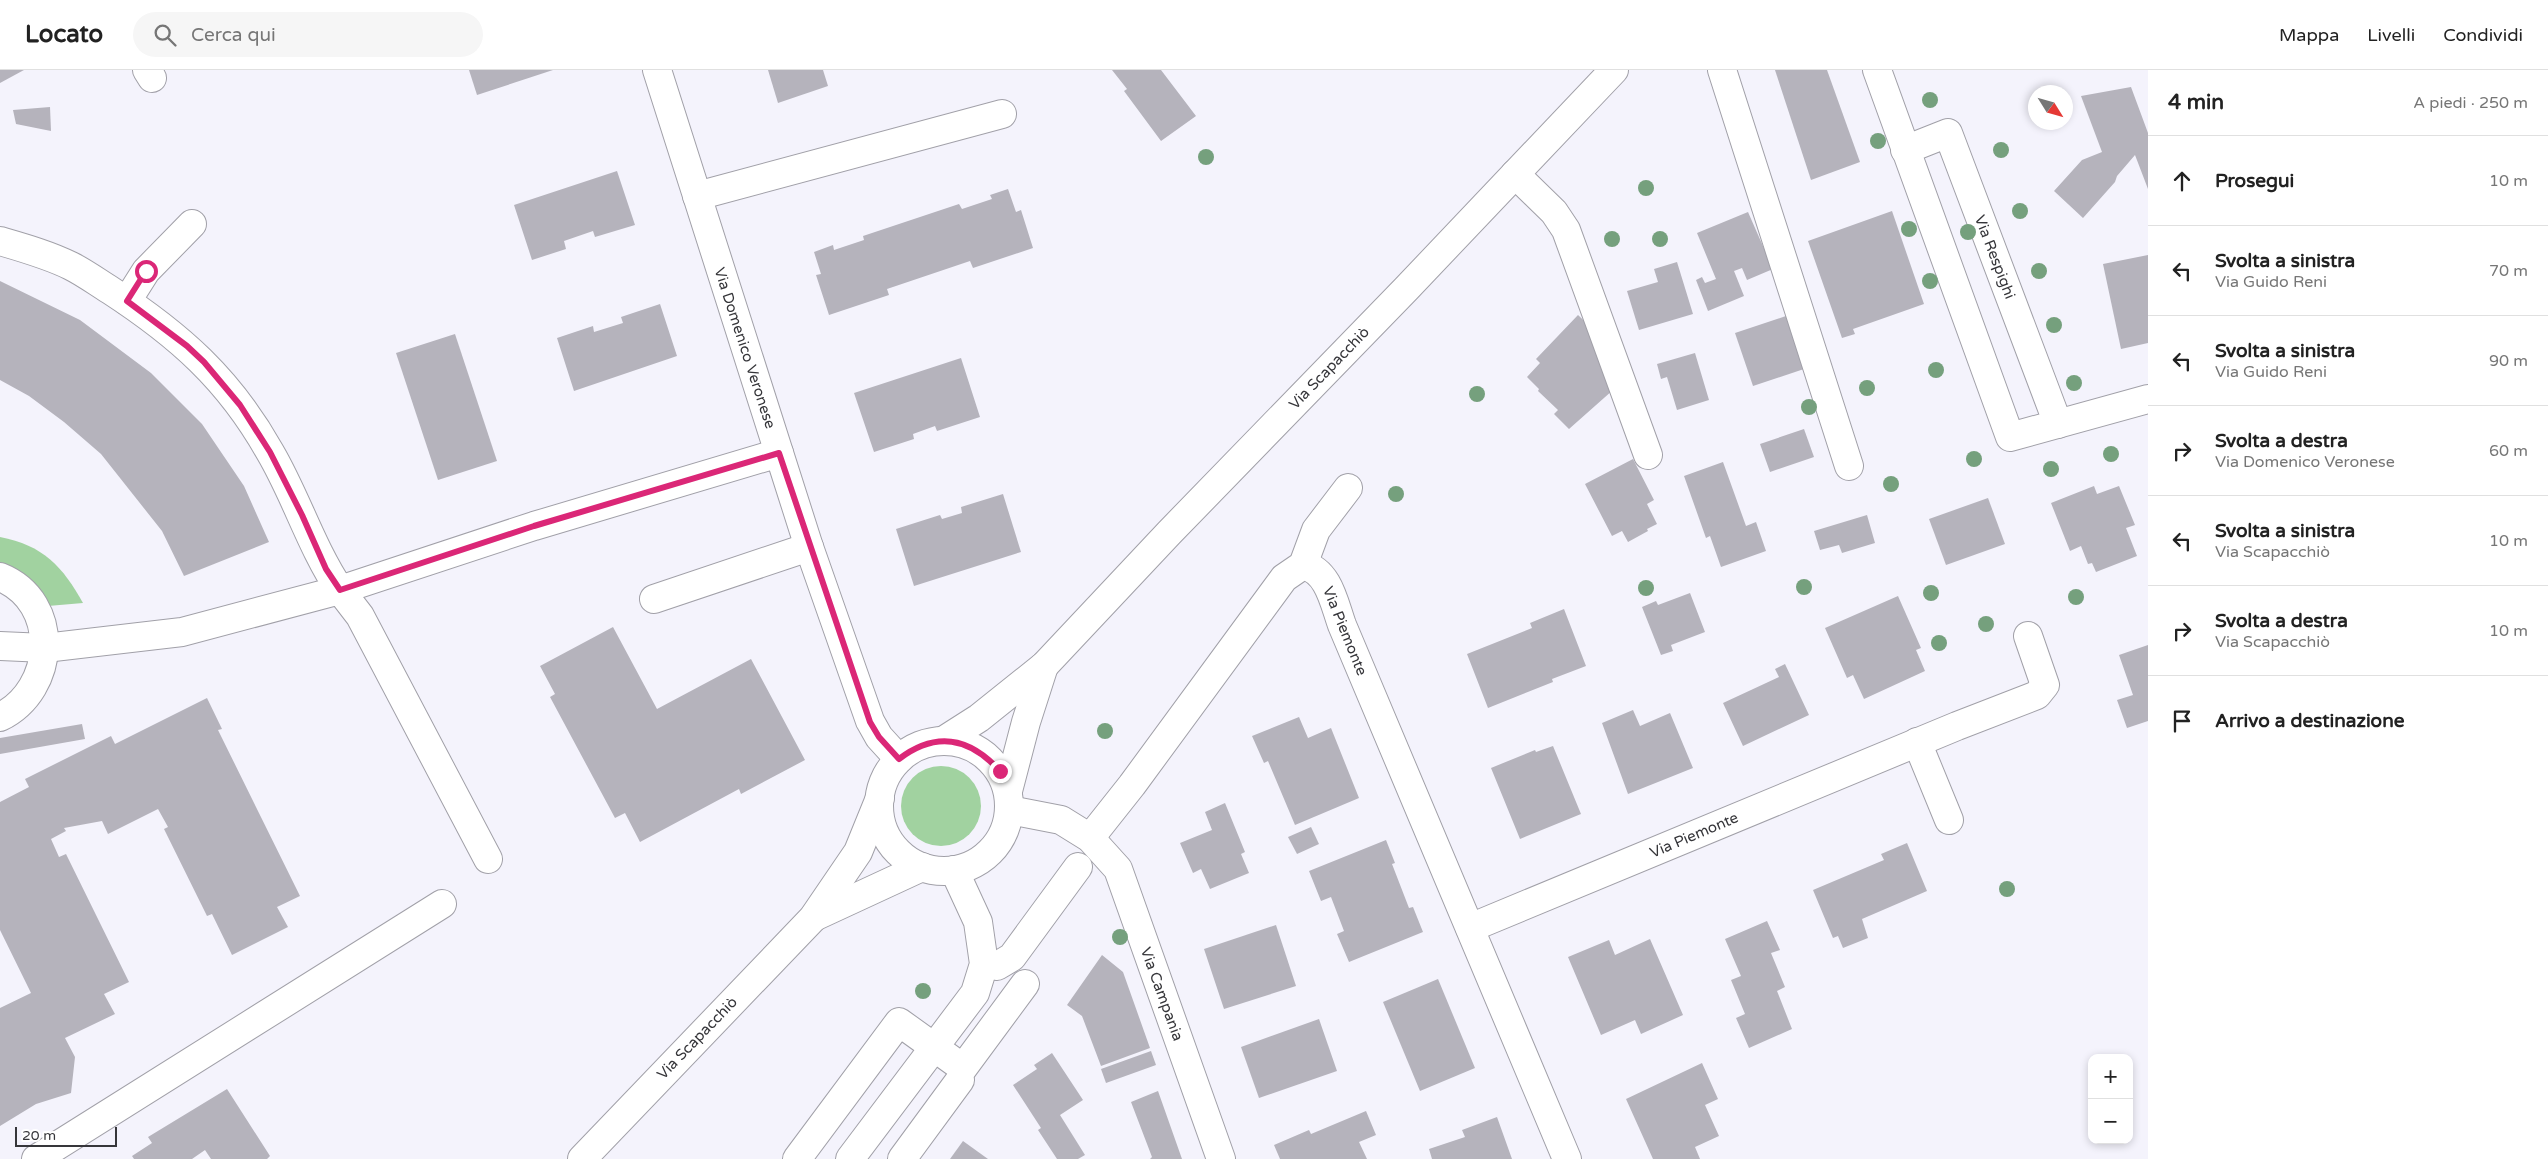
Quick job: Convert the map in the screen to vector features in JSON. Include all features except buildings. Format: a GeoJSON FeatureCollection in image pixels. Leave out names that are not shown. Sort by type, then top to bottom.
{"type":"FeatureCollection","features":[{"type":"Feature","properties":{"kind":"street","name":"Via Domenico Veronese"},"geometry":{"type":"LineString","coordinates":[[657,70],[809,547],[870,722],[879,737],[899,759]]}},
{"type":"Feature","properties":{"kind":"street","name":"Via Scapacchiò"},"geometry":{"type":"LineString","coordinates":[[943,741],[980,718],[1044,666],[1169,533],[1614,70]]}},
{"type":"Feature","properties":{"kind":"street"},"geometry":{"type":"LineString","coordinates":[[1722,70],[1848,466]]}},
{"type":"Feature","properties":{"kind":"street"},"geometry":{"type":"LineString","coordinates":[[1877,70],[2010,437],[2148,399]]}},
{"type":"Feature","properties":{"kind":"street"},"geometry":{"type":"LineString","coordinates":[[697,196],[1002,114]]}},
{"type":"Feature","properties":{"kind":"street","name":"Via Respighi"},"geometry":{"type":"LineString","coordinates":[[1905,150],[1948,133],[2058,424]]}},
{"type":"Feature","properties":{"kind":"street"},"geometry":{"type":"LineString","coordinates":[[1515,174],[1554,212],[1566,230],[1648,455]]}},
{"type":"Feature","properties":{"kind":"street"},"geometry":{"type":"LineString","coordinates":[[127,301],[146,271],[192,224]]}},
{"type":"Feature","properties":{"kind":"street"},"geometry":{"type":"LineString","coordinates":[[0,241],[71,266],[127,301],[193,351],[240,405],[270,452],[302,515],[326,569],[360,616],[488,859]]}},
{"type":"Feature","properties":{"kind":"street"},"geometry":{"type":"LineString","coordinates":[[0,646],[45,648],[182,632],[340,590],[534,526],[779,453]]}},
{"type":"Feature","properties":{"kind":"street"},"geometry":{"type":"LineString","coordinates":[[1090,838],[1132,785],[1284,578],[1303,565],[1316,530],[1348,488]]}},
{"type":"Feature","properties":{"kind":"street"},"geometry":{"type":"LineString","coordinates":[[654,599],[809,547]]}},
{"type":"Feature","properties":{"kind":"street","name":"Via Piemonte"},"geometry":{"type":"LineString","coordinates":[[1303,565],[1314,568],[1323,577],[1330,590],[1567,1159]]}},
{"type":"Feature","properties":{"kind":"street"},"geometry":{"type":"LineString","coordinates":[[0,578],[8,580],[28,598],[41,622],[45,648],[41,672],[30,695],[11,712],[0,717]]}},
{"type":"Feature","properties":{"kind":"street","name":"Via Piemonte"},"geometry":{"type":"LineString","coordinates":[[1470,928],[1917,742],[2037,695],[2045,686],[2028,636]]}},
{"type":"Feature","properties":{"kind":"street","name":"Via Scapacchiò"},"geometry":{"type":"LineString","coordinates":[[880,798],[881,820],[889,840],[903,856],[922,867],[954,870],[972,865],[988,854],[1000,840],[1026,722],[1044,666]]}},
{"type":"Feature","properties":{"kind":"street","name":"Via Scapacchiò"},"geometry":{"type":"LineString","coordinates":[[582,1159],[813,918],[858,852],[880,798],[886,777],[899,759],[912,749],[927,743],[943,741],[965,744],[984,754],[1000,771],[1008,800]]}},
{"type":"Feature","properties":{"kind":"street"},"geometry":{"type":"LineString","coordinates":[[1917,742],[1949,820]]}},
{"type":"Feature","properties":{"kind":"street","name":"Via Campania"},"geometry":{"type":"LineString","coordinates":[[1008,800],[1061,820],[1090,838],[1118,869],[1221,1159]]}},
{"type":"Feature","properties":{"kind":"street","name":"Via Scapacchiò"},"geometry":{"type":"LineString","coordinates":[[813,918],[922,867]]}},
{"type":"Feature","properties":{"kind":"street"},"geometry":{"type":"LineString","coordinates":[[984,964],[997,966],[1012,957],[1078,867]]}},
{"type":"Feature","properties":{"kind":"street"},"geometry":{"type":"LineString","coordinates":[[850,1159],[975,993],[984,964],[978,922],[954,870]]}},
{"type":"Feature","properties":{"kind":"street"},"geometry":{"type":"LineString","coordinates":[[36,1159],[442,904]]}},
{"type":"Feature","properties":{"kind":"street"},"geometry":{"type":"LineString","coordinates":[[797,1159],[899,1022],[963,1068],[1025,984]]}},
{"type":"Feature","properties":{"kind":"street"},"geometry":{"type":"LineString","coordinates":[[902,1159],[960,1080]]}},
{"type":"Feature","properties":{"kind":"street"},"geometry":{"type":"LineString","coordinates":[[904,1087],[936,1113]]}},
{"type":"Feature","properties":{"kind":"green space"},"geometry":{"type":"Polygon","coordinates":[[[0,537],[15,541],[40,552],[59,568],[83,603],[48,606],[0,567],[0,537]]]}},
{"type":"Feature","properties":{"kind":"green space"},"geometry":{"type":"Polygon","coordinates":[[[941,766],[956,769],[969,778],[978,791],[981,806],[978,821],[969,834],[956,843],[941,846],[926,843],[913,834],[904,821],[901,806],[904,791],[913,778],[926,769],[941,766]]]}},
{"type":"Feature","properties":{"kind":"route"},"geometry":{"type":"LineString","coordinates":[[146,271],[127,301],[187,346],[204,362],[240,405],[270,452],[302,515],[326,569],[340,590],[424,564],[534,526],[779,453],[809,547],[870,722],[879,737],[899,759],[912,749],[927,743],[943,741],[965,744],[984,754],[1000,771]]}}]}
